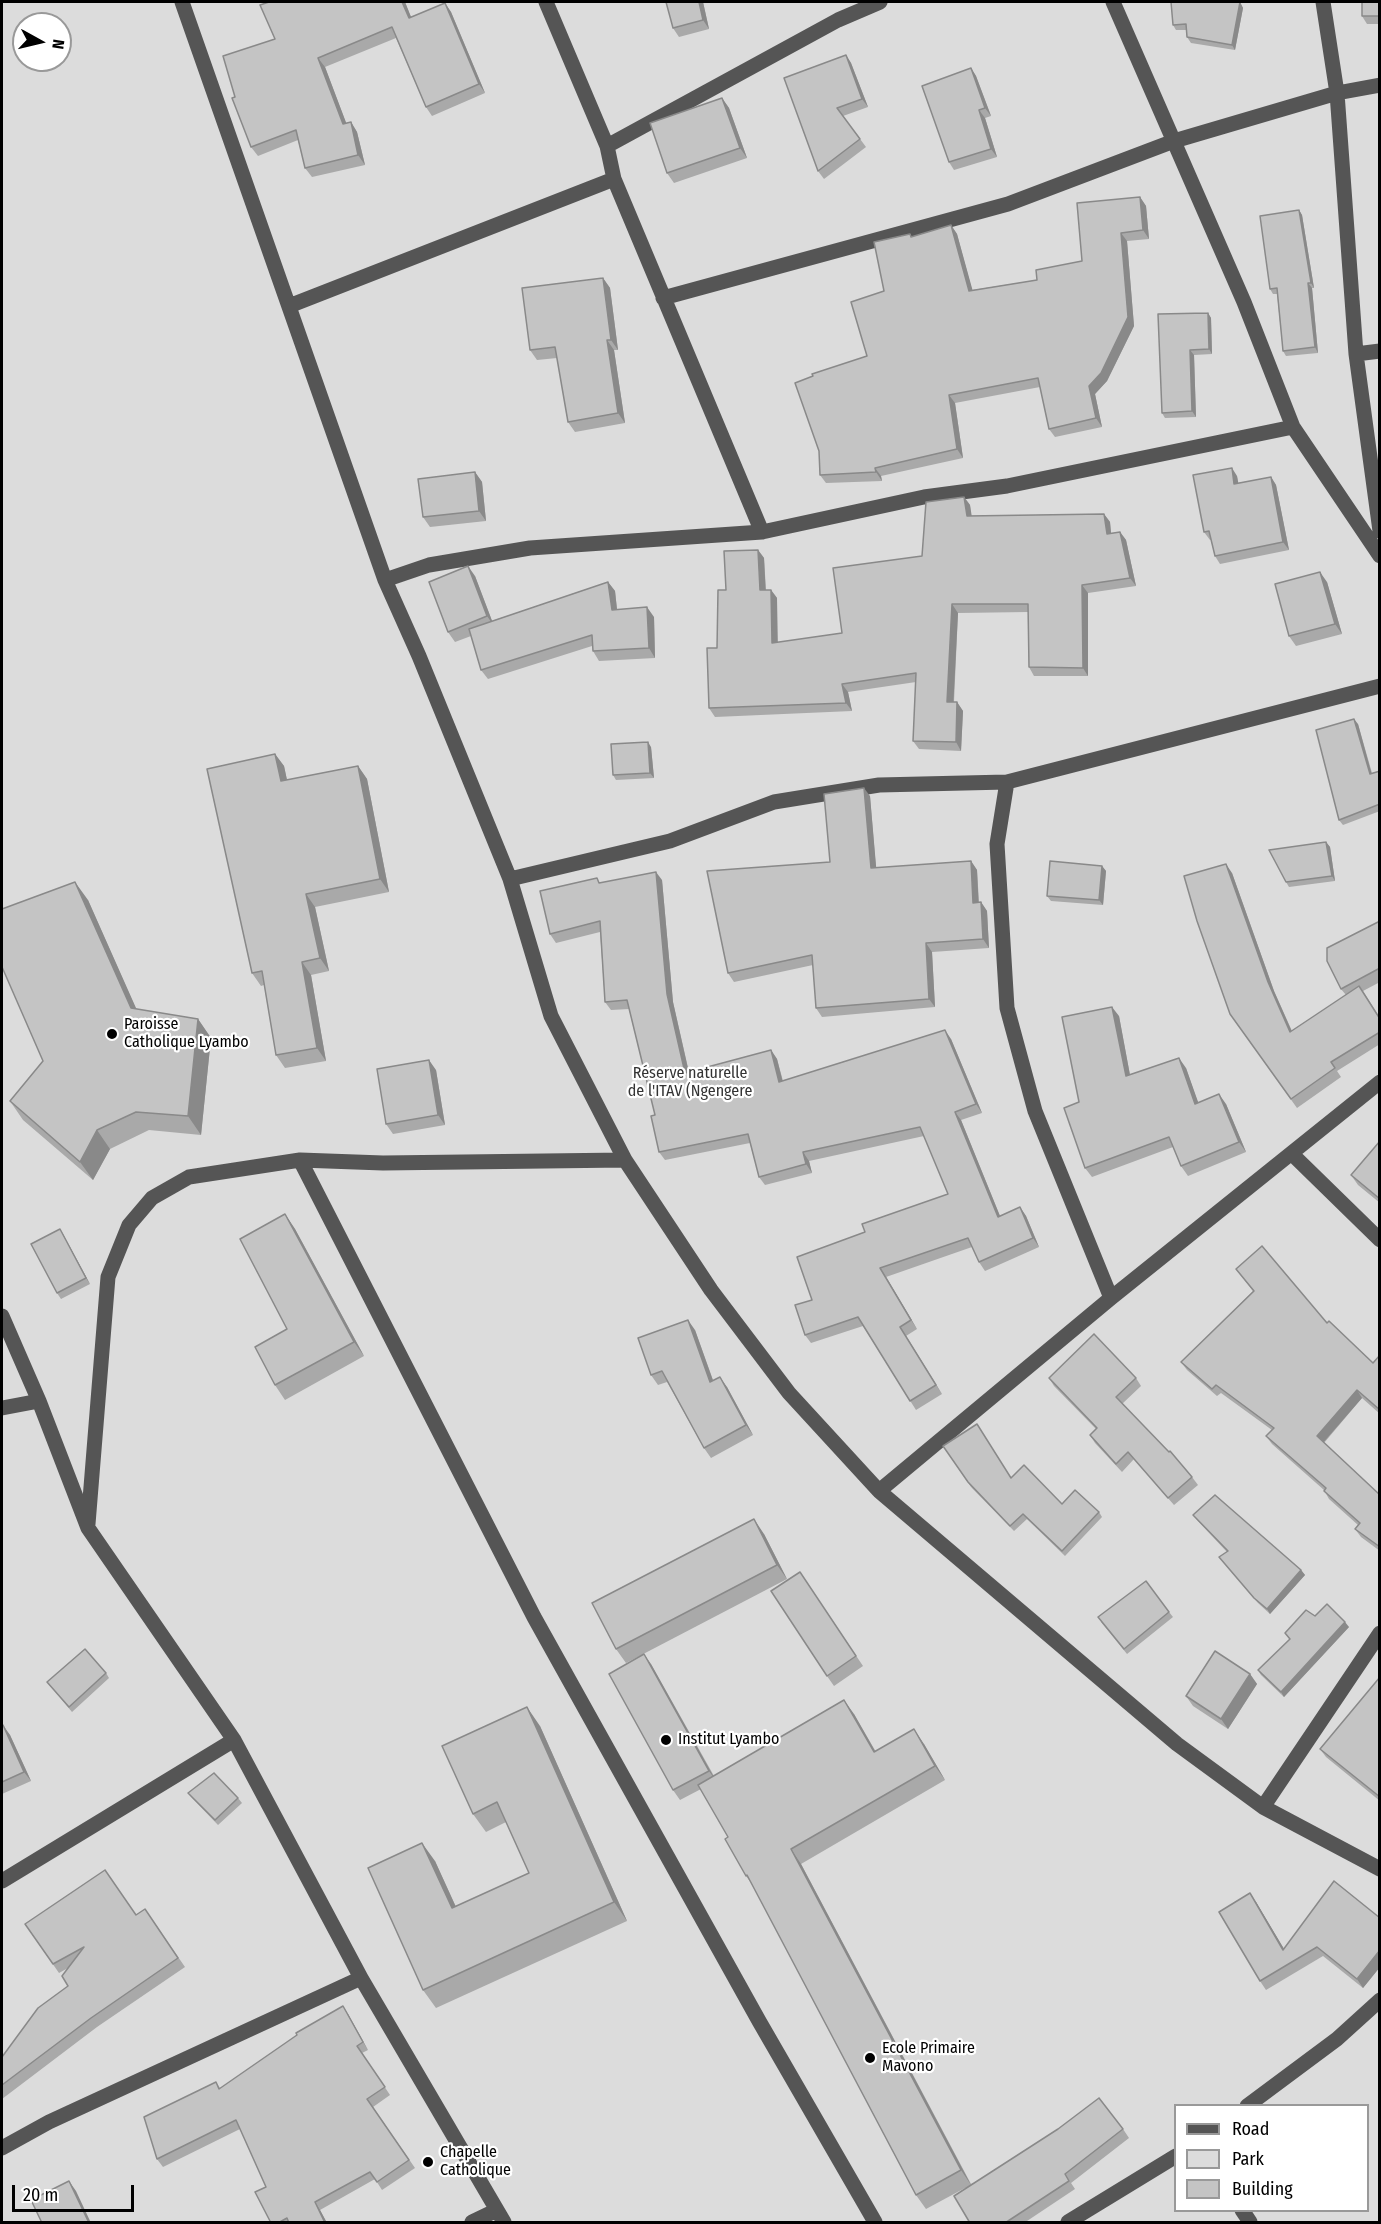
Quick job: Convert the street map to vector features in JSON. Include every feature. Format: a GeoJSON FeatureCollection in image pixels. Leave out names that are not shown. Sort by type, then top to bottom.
{"type":"FeatureCollection","features":[{"type":"Feature","properties":{"kind":"street"},"geometry":{"type":"LineString","coordinates":[[182,2],[385,580],[419,656],[510,879],[551,1016],[625,1160],[711,1290],[789,1393],[879,1491],[1178,1744],[1263,1807],[1380,1869]]}},
{"type":"Feature","properties":{"kind":"street"},"geometry":{"type":"LineString","coordinates":[[546,2],[607,146],[614,178],[762,532]]}},
{"type":"Feature","properties":{"kind":"street"},"geometry":{"type":"LineString","coordinates":[[607,146],[838,21],[880,2]]}},
{"type":"Feature","properties":{"kind":"street"},"geometry":{"type":"LineString","coordinates":[[1113,2],[1244,302],[1293,428],[1380,556]]}},
{"type":"Feature","properties":{"kind":"street"},"geometry":{"type":"LineString","coordinates":[[1323,2],[1337,93],[1356,354],[1380,531]]}},
{"type":"Feature","properties":{"kind":"street"},"geometry":{"type":"LineString","coordinates":[[663,298],[1008,204],[1174,141],[1337,93],[1380,85]]}},
{"type":"Feature","properties":{"kind":"street"},"geometry":{"type":"LineString","coordinates":[[290,306],[614,178]]}},
{"type":"Feature","properties":{"kind":"street"},"geometry":{"type":"LineString","coordinates":[[1356,354],[1380,351]]}},
{"type":"Feature","properties":{"kind":"street"},"geometry":{"type":"LineString","coordinates":[[385,580],[429,565],[530,548],[762,532],[924,497],[1007,486],[1293,428]]}},
{"type":"Feature","properties":{"kind":"street"},"geometry":{"type":"LineString","coordinates":[[510,879],[670,841],[774,802],[879,785],[1007,782],[1380,686]]}},
{"type":"Feature","properties":{"kind":"street"},"geometry":{"type":"LineString","coordinates":[[1007,782],[997,844],[1007,1008],[1035,1112],[1111,1298]]}},
{"type":"Feature","properties":{"kind":"street"},"geometry":{"type":"LineString","coordinates":[[879,1491],[1111,1298],[1380,1082]]}},
{"type":"Feature","properties":{"kind":"street"},"geometry":{"type":"LineString","coordinates":[[1292,1154],[1380,1240]]}},
{"type":"Feature","properties":{"kind":"street"},"geometry":{"type":"LineString","coordinates":[[88,1528],[108,1277],[129,1225],[152,1198],[189,1177],[300,1160],[383,1163],[625,1160]]}},
{"type":"Feature","properties":{"kind":"street"},"geometry":{"type":"LineString","coordinates":[[300,1160],[534,1617],[753,2010],[875,2223]]}},
{"type":"Feature","properties":{"kind":"street"},"geometry":{"type":"LineString","coordinates":[[2,1316],[39,1401],[88,1528],[234,1740],[361,1978],[501,2216],[472,2223]]}},
{"type":"Feature","properties":{"kind":"street"},"geometry":{"type":"LineString","coordinates":[[2,1408],[39,1401]]}},
{"type":"Feature","properties":{"kind":"street"},"geometry":{"type":"LineString","coordinates":[[1263,1807],[1380,1633]]}},
{"type":"Feature","properties":{"kind":"street"},"geometry":{"type":"LineString","coordinates":[[2,1881],[234,1740]]}},
{"type":"Feature","properties":{"kind":"street"},"geometry":{"type":"LineString","coordinates":[[2,2148],[49,2122],[361,1978]]}},
{"type":"Feature","properties":{"kind":"street"},"geometry":{"type":"LineString","coordinates":[[1250,2104],[1337,2038],[1380,2000]]}},
{"type":"Feature","properties":{"kind":"street"},"geometry":{"type":"LineString","coordinates":[[1068,2223],[1174,2157]]}},
{"type":"Feature","properties":{"kind":"green space","name":"Réserve naturelle de l'ITAV (Ngengere"},"geometry":{"type":"Polygon","coordinates":[[[2,2],[1379,2],[1379,2222],[2,2222],[2,2]]]}},
{"type":"Feature","properties":{"kind":"building"},"geometry":{"type":"Polygon","coordinates":[[[269,2],[402,2],[409,18],[445,3],[479,84],[426,107],[392,27],[318,58],[343,124],[351,122],[358,155],[305,168],[296,130],[251,147],[232,98],[235,97],[223,56],[275,39],[260,5],[269,2]]]}},
{"type":"Feature","properties":{"kind":"building"},"geometry":{"type":"Polygon","coordinates":[[[666,2],[699,2],[703,20],[673,28],[666,2]]]}},
{"type":"Feature","properties":{"kind":"building"},"geometry":{"type":"Polygon","coordinates":[[[1171,2],[1240,2],[1232,45],[1187,37],[1186,24],[1173,25],[1171,2]]]}},
{"type":"Feature","properties":{"kind":"building"},"geometry":{"type":"Polygon","coordinates":[[[1362,2],[1380,2],[1380,16],[1362,16],[1362,2]]]}},
{"type":"Feature","properties":{"kind":"building"},"geometry":{"type":"Polygon","coordinates":[[[846,55],[862,99],[837,108],[860,139],[818,171],[784,78],[846,55]]]}},
{"type":"Feature","properties":{"kind":"building"},"geometry":{"type":"Polygon","coordinates":[[[971,68],[985,108],[979,110],[991,149],[949,162],[922,86],[971,68]]]}},
{"type":"Feature","properties":{"kind":"building"},"geometry":{"type":"Polygon","coordinates":[[[722,98],[740,148],[667,173],[650,123],[722,98]]]}},
{"type":"Feature","properties":{"kind":"building"},"geometry":{"type":"Polygon","coordinates":[[[1140,197],[1143,230],[1121,233],[1128,317],[1101,373],[1089,386],[1096,418],[1049,429],[1038,378],[949,395],[957,449],[875,468],[876,472],[820,475],[819,451],[795,383],[813,376],[812,374],[867,356],[851,302],[884,291],[874,242],[910,234],[911,237],[951,225],[969,291],[1037,280],[1036,270],[1082,261],[1077,203],[1140,197]]]}},
{"type":"Feature","properties":{"kind":"building"},"geometry":{"type":"Polygon","coordinates":[[[1299,210],[1311,283],[1308,283],[1315,347],[1283,351],[1277,288],[1270,289],[1260,216],[1299,210]]]}},
{"type":"Feature","properties":{"kind":"building"},"geometry":{"type":"Polygon","coordinates":[[[603,278],[611,340],[607,340],[618,413],[568,422],[555,347],[530,350],[522,288],[603,278]]]}},
{"type":"Feature","properties":{"kind":"building"},"geometry":{"type":"Polygon","coordinates":[[[1208,313],[1209,349],[1190,350],[1192,411],[1162,413],[1158,314],[1208,313]]]}},
{"type":"Feature","properties":{"kind":"building"},"geometry":{"type":"Polygon","coordinates":[[[1232,468],[1234,484],[1271,477],[1283,542],[1215,556],[1209,531],[1204,532],[1193,475],[1232,468]]]}},
{"type":"Feature","properties":{"kind":"building"},"geometry":{"type":"Polygon","coordinates":[[[475,472],[479,511],[423,517],[418,479],[475,472]]]}},
{"type":"Feature","properties":{"kind":"building"},"geometry":{"type":"Polygon","coordinates":[[[964,497],[967,516],[1104,514],[1107,534],[1120,532],[1130,578],[1082,585],[1083,668],[1029,667],[1028,604],[952,604],[947,702],[957,702],[956,742],[913,741],[916,673],[842,684],[846,703],[709,708],[707,648],[717,648],[718,590],[726,590],[724,551],[758,550],[760,590],[771,590],[772,643],[842,633],[833,568],[922,556],[926,502],[964,497]]]}},
{"type":"Feature","properties":{"kind":"building"},"geometry":{"type":"Polygon","coordinates":[[[468,566],[487,616],[448,632],[429,582],[468,566]]]}},
{"type":"Feature","properties":{"kind":"building"},"geometry":{"type":"Polygon","coordinates":[[[1320,572],[1335,624],[1289,636],[1275,584],[1320,572]]]}},
{"type":"Feature","properties":{"kind":"building"},"geometry":{"type":"Polygon","coordinates":[[[608,582],[612,610],[647,607],[649,648],[593,651],[592,635],[481,670],[469,629],[608,582]]]}},
{"type":"Feature","properties":{"kind":"building"},"geometry":{"type":"Polygon","coordinates":[[[1354,719],[1370,774],[1380,771],[1380,804],[1339,820],[1316,730],[1354,719]]]}},
{"type":"Feature","properties":{"kind":"building"},"geometry":{"type":"Polygon","coordinates":[[[648,742],[650,773],[613,775],[611,744],[648,742]]]}},
{"type":"Feature","properties":{"kind":"building"},"geometry":{"type":"Polygon","coordinates":[[[275,754],[281,781],[358,766],[380,879],[306,894],[320,958],[302,962],[317,1048],[276,1055],[262,971],[252,973],[207,769],[275,754]]]}},
{"type":"Feature","properties":{"kind":"building"},"geometry":{"type":"Polygon","coordinates":[[[864,788],[871,868],[971,861],[973,903],[981,902],[983,939],[926,943],[929,999],[816,1008],[812,955],[728,973],[707,871],[830,862],[824,794],[864,788]]]}},
{"type":"Feature","properties":{"kind":"building"},"geometry":{"type":"Polygon","coordinates":[[[1326,842],[1332,876],[1286,882],[1269,850],[1326,842]]]}},
{"type":"Feature","properties":{"kind":"building"},"geometry":{"type":"Polygon","coordinates":[[[1050,861],[1102,866],[1099,900],[1047,896],[1050,861]]]}},
{"type":"Feature","properties":{"kind":"building"},"geometry":{"type":"Polygon","coordinates":[[[1226,864],[1268,982],[1290,1032],[1359,986],[1380,1019],[1380,1032],[1331,1062],[1335,1068],[1291,1099],[1230,1014],[1197,921],[1184,876],[1226,864]]]}},
{"type":"Feature","properties":{"kind":"building"},"geometry":{"type":"Polygon","coordinates":[[[656,872],[667,994],[685,1073],[771,1050],[779,1082],[945,1030],[976,1104],[955,1112],[998,1217],[1020,1207],[1033,1238],[979,1262],[968,1238],[880,1268],[911,1320],[900,1327],[936,1385],[910,1401],[858,1317],[805,1335],[795,1305],[812,1300],[797,1257],[865,1232],[862,1224],[948,1194],[920,1127],[803,1152],[806,1164],[759,1177],[748,1134],[659,1152],[651,1116],[655,1115],[627,1000],[605,1002],[600,921],[550,934],[540,891],[597,878],[599,883],[656,872]]]}},
{"type":"Feature","properties":{"kind":"building","name":"Paroisse Catholique Lyambo"},"geometry":{"type":"Polygon","coordinates":[[[75,882],[131,1008],[198,1019],[188,1116],[136,1112],[97,1130],[80,1162],[10,1101],[43,1061],[2,967],[2,909],[75,882]]]}},
{"type":"Feature","properties":{"kind":"building"},"geometry":{"type":"Polygon","coordinates":[[[1380,921],[1380,968],[1341,989],[1327,961],[1327,948],[1380,921]]]}},
{"type":"Feature","properties":{"kind":"building"},"geometry":{"type":"Polygon","coordinates":[[[1112,1007],[1126,1076],[1179,1058],[1195,1104],[1219,1094],[1239,1142],[1181,1166],[1169,1137],[1085,1168],[1064,1108],[1079,1102],[1062,1017],[1112,1007]]]}},
{"type":"Feature","properties":{"kind":"building"},"geometry":{"type":"Polygon","coordinates":[[[429,1060],[438,1115],[386,1124],[377,1069],[429,1060]]]}},
{"type":"Feature","properties":{"kind":"building"},"geometry":{"type":"Polygon","coordinates":[[[1380,1141],[1380,1199],[1351,1175],[1380,1141]]]}},
{"type":"Feature","properties":{"kind":"building"},"geometry":{"type":"Polygon","coordinates":[[[285,1214],[354,1342],[275,1385],[255,1347],[287,1329],[240,1239],[285,1214]]]}},
{"type":"Feature","properties":{"kind":"building"},"geometry":{"type":"Polygon","coordinates":[[[60,1229],[86,1278],[57,1293],[31,1244],[60,1229]]]}},
{"type":"Feature","properties":{"kind":"building"},"geometry":{"type":"Polygon","coordinates":[[[1262,1246],[1327,1323],[1329,1321],[1373,1363],[1380,1355],[1380,1410],[1357,1390],[1317,1436],[1380,1495],[1380,1547],[1355,1529],[1360,1523],[1324,1491],[1326,1488],[1266,1436],[1274,1428],[1216,1385],[1212,1389],[1181,1362],[1254,1291],[1236,1269],[1262,1246]]]}},
{"type":"Feature","properties":{"kind":"building"},"geometry":{"type":"Polygon","coordinates":[[[688,1320],[710,1382],[720,1377],[746,1425],[704,1448],[662,1371],[651,1375],[638,1338],[688,1320]]]}},
{"type":"Feature","properties":{"kind":"building"},"geometry":{"type":"Polygon","coordinates":[[[1094,1334],[1136,1378],[1116,1397],[1170,1451],[1192,1477],[1168,1498],[1128,1452],[1116,1464],[1090,1435],[1097,1428],[1049,1378],[1094,1334]]]}},
{"type":"Feature","properties":{"kind":"building"},"geometry":{"type":"Polygon","coordinates":[[[977,1424],[1011,1478],[1024,1465],[1062,1504],[1075,1490],[1099,1512],[1062,1551],[1023,1514],[1010,1526],[968,1482],[943,1446],[977,1424]]]}},
{"type":"Feature","properties":{"kind":"building"},"geometry":{"type":"Polygon","coordinates":[[[1215,1495],[1301,1570],[1267,1609],[1254,1598],[1219,1557],[1228,1551],[1193,1515],[1215,1495]]]}},
{"type":"Feature","properties":{"kind":"building"},"geometry":{"type":"Polygon","coordinates":[[[754,1519],[777,1565],[616,1649],[592,1603],[754,1519]]]}},
{"type":"Feature","properties":{"kind":"building"},"geometry":{"type":"Polygon","coordinates":[[[800,1572],[856,1656],[827,1676],[771,1591],[800,1572]]]}},
{"type":"Feature","properties":{"kind":"building"},"geometry":{"type":"Polygon","coordinates":[[[1146,1581],[1169,1612],[1124,1649],[1098,1617],[1146,1581]]]}},
{"type":"Feature","properties":{"kind":"building"},"geometry":{"type":"Polygon","coordinates":[[[1327,1604],[1345,1622],[1281,1692],[1258,1670],[1290,1639],[1285,1633],[1306,1610],[1315,1616],[1327,1604]]]}},
{"type":"Feature","properties":{"kind":"building"},"geometry":{"type":"Polygon","coordinates":[[[85,1649],[106,1673],[69,1707],[47,1682],[85,1649]]]}},
{"type":"Feature","properties":{"kind":"building"},"geometry":{"type":"Polygon","coordinates":[[[1215,1651],[1250,1674],[1221,1719],[1186,1696],[1215,1651]]]}},
{"type":"Feature","properties":{"kind":"building"},"geometry":{"type":"Polygon","coordinates":[[[644,1654],[709,1771],[673,1790],[609,1674],[644,1654]]]}},
{"type":"Feature","properties":{"kind":"building"},"geometry":{"type":"Polygon","coordinates":[[[1380,1677],[1380,1797],[1320,1749],[1380,1677]]]}},
{"type":"Feature","properties":{"kind":"building"},"geometry":{"type":"Polygon","coordinates":[[[844,1700],[874,1752],[914,1729],[935,1766],[791,1849],[961,2170],[916,2195],[747,1875],[725,1839],[728,1837],[698,1785],[844,1700]]]}},
{"type":"Feature","properties":{"kind":"building"},"geometry":{"type":"Polygon","coordinates":[[[527,1707],[614,1902],[423,1990],[368,1868],[422,1843],[452,1908],[529,1873],[497,1802],[473,1814],[442,1746],[527,1707]]]}},
{"type":"Feature","properties":{"kind":"building"},"geometry":{"type":"Polygon","coordinates":[[[2,1726],[24,1772],[2,1782],[2,1726]]]}},
{"type":"Feature","properties":{"kind":"building"},"geometry":{"type":"Polygon","coordinates":[[[214,1773],[238,1798],[215,1820],[188,1793],[214,1773]]]}},
{"type":"Feature","properties":{"kind":"building"},"geometry":{"type":"Polygon","coordinates":[[[105,1870],[136,1915],[145,1909],[178,1958],[91,2018],[2,2085],[2,2057],[38,2008],[68,1986],[62,1976],[84,1947],[53,1964],[25,1924],[105,1870]]]}},
{"type":"Feature","properties":{"kind":"building"},"geometry":{"type":"Polygon","coordinates":[[[1334,1881],[1380,1918],[1380,1950],[1357,1979],[1317,1947],[1260,1981],[1219,1912],[1250,1893],[1283,1950],[1334,1881]]]}},
{"type":"Feature","properties":{"kind":"building"},"geometry":{"type":"Polygon","coordinates":[[[343,2006],[363,2042],[357,2046],[385,2087],[367,2099],[409,2160],[377,2182],[370,2172],[315,2202],[325,2223],[289,2223],[287,2218],[278,2223],[271,2223],[255,2192],[266,2187],[236,2120],[157,2159],[144,2117],[216,2082],[219,2089],[297,2035],[296,2033],[343,2006]]]}},
{"type":"Feature","properties":{"kind":"building"},"geometry":{"type":"Polygon","coordinates":[[[1099,2098],[1123,2129],[1065,2174],[1069,2181],[1005,2223],[970,2223],[954,2196],[1058,2129],[1099,2098]]]}},
{"type":"Feature","properties":{"kind":"building"},"geometry":{"type":"Polygon","coordinates":[[[69,2181],[89,2223],[42,2223],[31,2200],[69,2181]]]}},
{"type":"Feature","properties":{"kind":"place","name":"Paroisse Catholique Lyambo"},"geometry":{"type":"Point","coordinates":[112,1034]}},
{"type":"Feature","properties":{"kind":"place","name":"Institut Lyambo"},"geometry":{"type":"Point","coordinates":[666,1740]}},
{"type":"Feature","properties":{"kind":"place","name":"Ecole Primaire Mavono"},"geometry":{"type":"Point","coordinates":[870,2058]}},
{"type":"Feature","properties":{"kind":"place","name":"Chapelle Catholique"},"geometry":{"type":"Point","coordinates":[428,2162]}}]}
